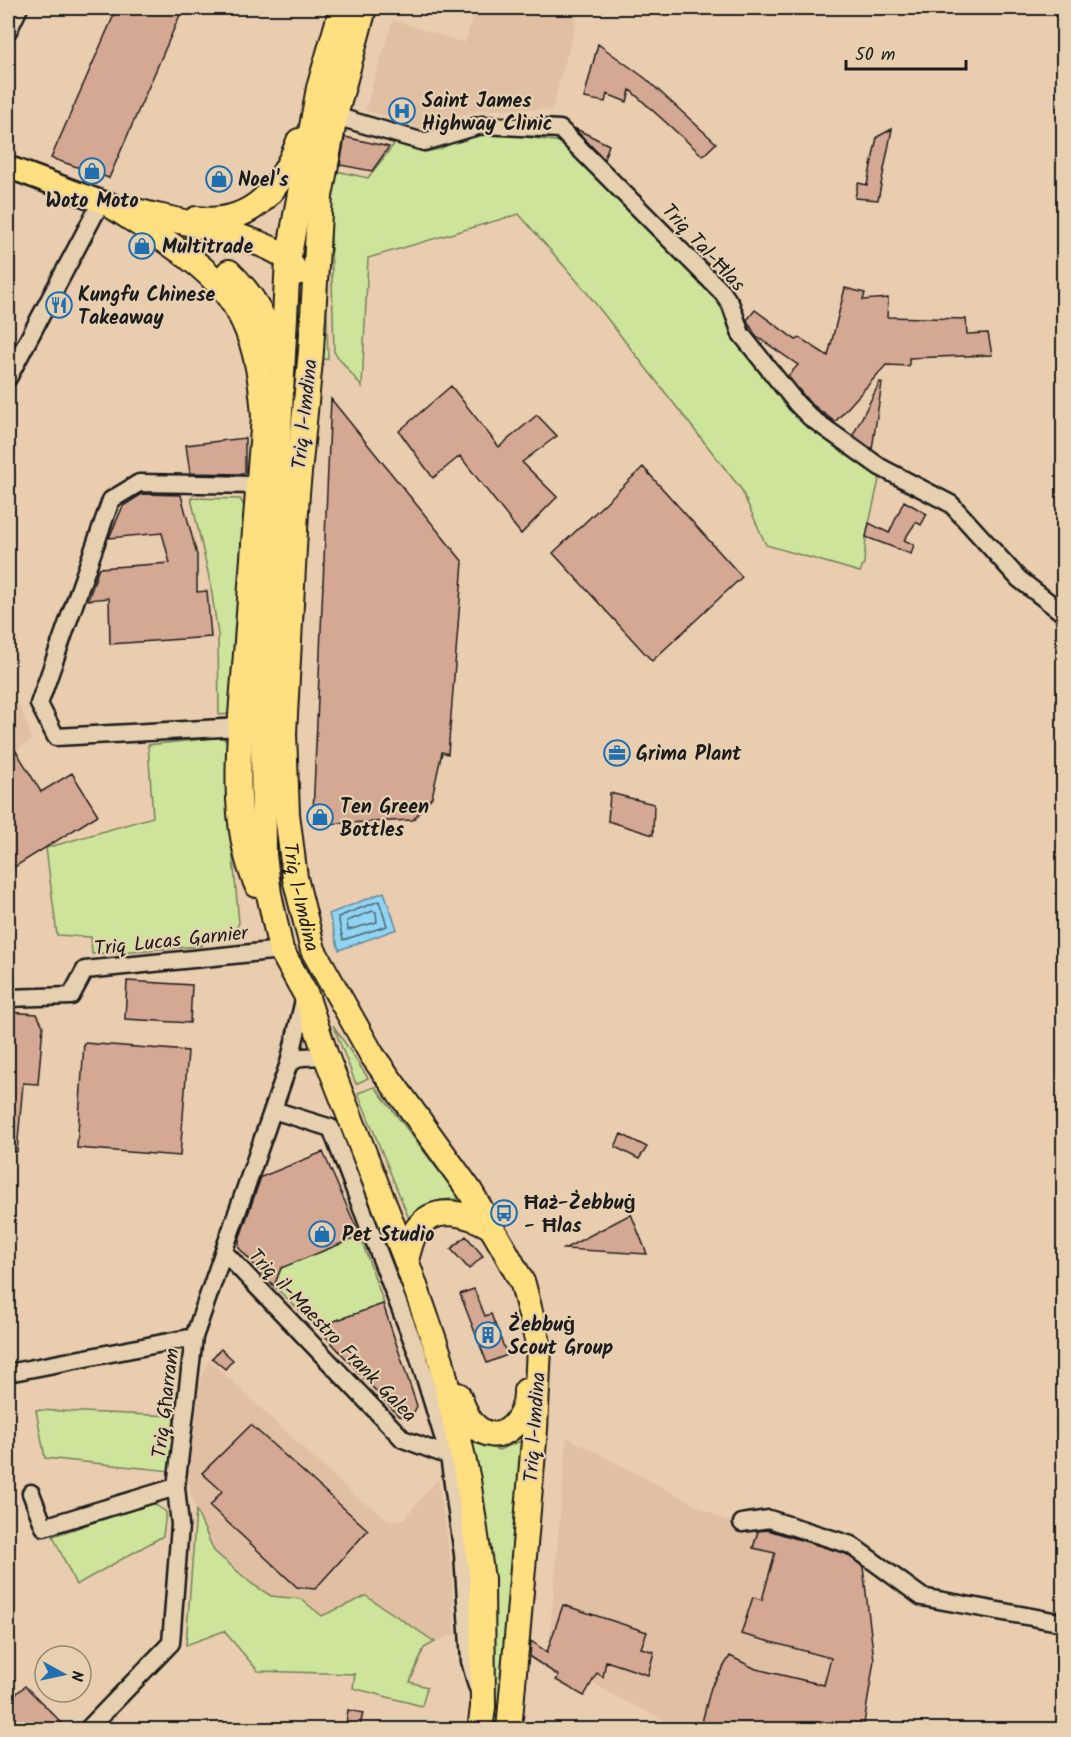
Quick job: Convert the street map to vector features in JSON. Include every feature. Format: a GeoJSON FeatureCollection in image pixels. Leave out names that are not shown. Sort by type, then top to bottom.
{"type":"FeatureCollection","features":[{"type":"Feature","properties":{"kind":"highway","name":"Triq l-Imdina"},"geometry":{"type":"LineString","coordinates":[[342,8],[319,88],[286,258],[263,731],[262,802],[268,894],[281,950],[306,995],[326,1056],[406,1260],[441,1360],[476,1525],[482,1579],[481,1718]]}},
{"type":"Feature","properties":{"kind":"highway","name":"Triq l-Imdina"},"geometry":{"type":"LineString","coordinates":[[364,8],[335,116],[320,196],[297,493],[285,745],[287,814],[295,878],[310,939],[325,972],[372,1055],[470,1191],[504,1250],[523,1284],[539,1347],[533,1453],[509,1730]]}},
{"type":"Feature","properties":{"kind":"highway"},"geometry":{"type":"LineString","coordinates":[[106,203],[207,220],[221,220],[246,211],[265,198],[285,174],[319,88]]}},
{"type":"Feature","properties":{"kind":"highway"},"geometry":{"type":"LineString","coordinates":[[106,203],[229,235],[286,258],[297,275],[302,302],[297,493]]}},
{"type":"Feature","properties":{"kind":"highway"},"geometry":{"type":"LineString","coordinates":[[106,203],[194,244],[239,282],[256,304],[268,330],[280,385]]}},
{"type":"Feature","properties":{"kind":"highway"},"geometry":{"type":"LineString","coordinates":[[106,203],[195,260],[232,298],[248,329],[261,373],[264,417],[241,727],[239,813],[252,874],[276,926]]}},
{"type":"Feature","properties":{"kind":"highway"},"geometry":{"type":"LineString","coordinates":[[406,1260],[418,1227],[434,1216],[458,1213],[474,1217],[490,1227]]}},
{"type":"Feature","properties":{"kind":"highway"},"geometry":{"type":"LineString","coordinates":[[441,1360],[472,1424],[488,1433],[507,1432],[519,1422],[526,1400],[523,1331],[504,1250]]}},
{"type":"Feature","properties":{"kind":"main road"},"geometry":{"type":"LineString","coordinates":[[8,167],[106,203]]}},
{"type":"Feature","properties":{"kind":"street"},"geometry":{"type":"LineString","coordinates":[[8,31],[19,8]]}},
{"type":"Feature","properties":{"kind":"street","name":"Triq Tal-Ħlas"},"geometry":{"type":"LineString","coordinates":[[335,116],[424,142],[481,125],[560,129],[723,293],[731,305],[741,334],[811,418],[880,467],[951,504],[1019,579],[1064,614]]}},
{"type":"Feature","properties":{"kind":"street"},"geometry":{"type":"LineString","coordinates":[[8,378],[106,203]]}},
{"type":"Feature","properties":{"kind":"street"},"geometry":{"type":"LineString","coordinates":[[241,727],[56,737],[39,704],[111,500],[139,483],[258,485]]}},
{"type":"Feature","properties":{"kind":"street","name":"Triq Lucas Garnier"},"geometry":{"type":"LineString","coordinates":[[8,998],[71,996],[85,970],[281,950]]}},
{"type":"Feature","properties":{"kind":"street","name":"Triq Għarram"},"geometry":{"type":"LineString","coordinates":[[87,1730],[171,1643],[180,1525],[176,1486],[194,1337],[289,1063],[306,995]]}},
{"type":"Feature","properties":{"kind":"street"},"geometry":{"type":"LineString","coordinates":[[289,1063],[302,1057],[326,1056]]}},
{"type":"Feature","properties":{"kind":"street"},"geometry":{"type":"LineString","coordinates":[[273,1110],[331,1128],[418,1355],[449,1456],[463,1554],[470,1661],[481,1718]]}},
{"type":"Feature","properties":{"kind":"street","name":"Triq il-Maestro Frank Galea"},"geometry":{"type":"LineString","coordinates":[[224,1252],[403,1440],[449,1456]]}},
{"type":"Feature","properties":{"kind":"street"},"geometry":{"type":"LineString","coordinates":[[8,1373],[194,1337]]}},
{"type":"Feature","properties":{"kind":"street"},"geometry":{"type":"LineString","coordinates":[[31,1493],[44,1527],[176,1486]]}},
{"type":"Feature","properties":{"kind":"street"},"geometry":{"type":"LineString","coordinates":[[742,1523],[769,1519],[855,1546],[912,1591],[928,1598],[1064,1623]]}},
{"type":"Feature","properties":{"kind":"shaded area"},"geometry":{"type":"Polygon","coordinates":[[[447,8],[580,8],[552,109],[479,110],[420,128],[365,110],[393,20],[465,43],[474,14],[447,16],[447,8]]]}},
{"type":"Feature","properties":{"kind":"shaded area"},"geometry":{"type":"Polygon","coordinates":[[[8,699],[20,706],[32,740],[8,755],[8,699]]]}},
{"type":"Feature","properties":{"kind":"shaded area"},"geometry":{"type":"Polygon","coordinates":[[[209,1360],[351,1493],[390,1521],[404,1519],[438,1479],[451,1563],[455,1634],[435,1642],[366,1596],[322,1616],[301,1599],[271,1596],[252,1584],[214,1551],[196,1510],[188,1483],[198,1385],[209,1360]]]}},
{"type":"Feature","properties":{"kind":"shaded area"},"geometry":{"type":"Polygon","coordinates":[[[567,1437],[726,1521],[760,1523],[862,1557],[874,1660],[870,1695],[860,1729],[682,1729],[617,1697],[548,1655],[567,1437]]]}},
{"type":"Feature","properties":{"kind":"green space"},"geometry":{"type":"Polygon","coordinates":[[[497,133],[568,143],[880,475],[866,537],[864,563],[860,572],[766,545],[741,489],[584,289],[519,214],[368,258],[362,387],[334,352],[330,204],[336,171],[368,178],[395,143],[425,152],[440,149],[457,140],[497,133]]]}},
{"type":"Feature","properties":{"kind":"green space"},"geometry":{"type":"Polygon","coordinates":[[[326,282],[328,359],[323,359],[314,346],[326,282]]]}},
{"type":"Feature","properties":{"kind":"green space"},"geometry":{"type":"Polygon","coordinates":[[[191,498],[240,499],[246,509],[236,706],[229,714],[219,715],[218,635],[210,581],[191,498]]]}},
{"type":"Feature","properties":{"kind":"green space"},"geometry":{"type":"Polygon","coordinates":[[[222,737],[231,746],[232,847],[239,923],[230,939],[202,939],[201,946],[92,954],[91,937],[57,935],[46,848],[153,817],[148,745],[222,737]]]}},
{"type":"Feature","properties":{"kind":"green space"},"geometry":{"type":"Polygon","coordinates":[[[333,1025],[368,1078],[356,1084],[333,1025]]]}},
{"type":"Feature","properties":{"kind":"green space"},"geometry":{"type":"Polygon","coordinates":[[[375,1087],[460,1199],[444,1199],[431,1203],[420,1210],[410,1221],[358,1093],[375,1087]]]}},
{"type":"Feature","properties":{"kind":"green space"},"geometry":{"type":"Polygon","coordinates":[[[360,1236],[384,1304],[317,1327],[274,1286],[282,1266],[360,1236]]]}},
{"type":"Feature","properties":{"kind":"green space"},"geometry":{"type":"Polygon","coordinates":[[[36,1410],[174,1416],[171,1471],[45,1458],[36,1410]]]}},
{"type":"Feature","properties":{"kind":"green space"},"geometry":{"type":"Polygon","coordinates":[[[470,1440],[499,1450],[521,1441],[498,1729],[489,1729],[470,1440]]]}},
{"type":"Feature","properties":{"kind":"green space"},"geometry":{"type":"Polygon","coordinates":[[[153,1503],[166,1512],[163,1536],[76,1585],[53,1536],[153,1503]]]}},
{"type":"Feature","properties":{"kind":"green space"},"geometry":{"type":"Polygon","coordinates":[[[196,1510],[214,1551],[252,1584],[271,1596],[301,1599],[322,1616],[366,1596],[435,1642],[424,1648],[410,1682],[427,1687],[422,1706],[353,1688],[355,1674],[258,1671],[224,1631],[186,1645],[196,1510]]]}},
{"type":"Feature","properties":{"kind":"water"},"geometry":{"type":"Polygon","coordinates":[[[384,892],[397,929],[339,950],[329,914],[384,892]]]}},
{"type":"Feature","properties":{"kind":"building"},"geometry":{"type":"Polygon","coordinates":[[[117,8],[183,8],[109,178],[51,158],[117,8]]]}},
{"type":"Feature","properties":{"kind":"building"},"geometry":{"type":"Polygon","coordinates":[[[598,44],[645,78],[716,143],[703,156],[630,90],[627,102],[607,94],[605,102],[584,98],[598,44]]]}},
{"type":"Feature","properties":{"kind":"building"},"geometry":{"type":"Polygon","coordinates":[[[574,128],[609,145],[604,159],[574,128]]]}},
{"type":"Feature","properties":{"kind":"building"},"geometry":{"type":"Polygon","coordinates":[[[892,129],[878,200],[855,198],[858,183],[867,185],[877,137],[892,129]]]}},
{"type":"Feature","properties":{"kind":"building"},"geometry":{"type":"Polygon","coordinates":[[[345,137],[389,147],[372,171],[340,165],[345,137]]]}},
{"type":"Feature","properties":{"kind":"building"},"geometry":{"type":"Polygon","coordinates":[[[845,288],[865,293],[863,300],[888,298],[887,317],[966,319],[967,334],[988,333],[992,355],[909,358],[909,366],[886,365],[835,422],[809,402],[788,376],[798,365],[756,336],[747,320],[755,310],[796,340],[800,338],[828,356],[845,288]]]}},
{"type":"Feature","properties":{"kind":"building"},"geometry":{"type":"Polygon","coordinates":[[[880,382],[882,383],[872,449],[853,435],[880,382]]]}},
{"type":"Feature","properties":{"kind":"building"},"geometry":{"type":"Polygon","coordinates":[[[451,386],[499,447],[537,415],[557,436],[522,462],[557,497],[521,534],[460,456],[433,478],[399,431],[451,386]]]}},
{"type":"Feature","properties":{"kind":"building"},"geometry":{"type":"Polygon","coordinates":[[[331,399],[463,562],[448,754],[442,752],[432,797],[413,820],[324,824],[313,814],[331,399]]]}},
{"type":"Feature","properties":{"kind":"building"},"geometry":{"type":"Polygon","coordinates":[[[245,438],[245,472],[242,474],[190,473],[186,445],[245,438]]]}},
{"type":"Feature","properties":{"kind":"building"},"geometry":{"type":"Polygon","coordinates":[[[643,467],[742,577],[652,661],[553,553],[643,467]]]}},
{"type":"Feature","properties":{"kind":"building"},"geometry":{"type":"Polygon","coordinates":[[[142,494],[181,495],[197,555],[197,592],[207,591],[211,637],[110,644],[109,598],[88,600],[99,568],[170,563],[162,533],[109,538],[123,506],[142,494]]]}},
{"type":"Feature","properties":{"kind":"building"},"geometry":{"type":"Polygon","coordinates":[[[904,501],[927,514],[921,525],[916,522],[904,540],[914,545],[911,554],[866,537],[869,523],[889,533],[904,501]]]}},
{"type":"Feature","properties":{"kind":"building"},"geometry":{"type":"Polygon","coordinates":[[[8,738],[41,792],[72,773],[98,815],[8,871],[8,738]]]}},
{"type":"Feature","properties":{"kind":"building"},"geometry":{"type":"Polygon","coordinates":[[[610,793],[654,804],[653,835],[608,821],[610,793]]]}},
{"type":"Feature","properties":{"kind":"building"},"geometry":{"type":"Polygon","coordinates":[[[127,981],[192,985],[190,1023],[125,1019],[127,981]]]}},
{"type":"Feature","properties":{"kind":"building"},"geometry":{"type":"Polygon","coordinates":[[[8,1012],[37,1014],[43,1026],[38,1084],[23,1083],[17,1152],[8,1152],[8,1012]]]}},
{"type":"Feature","properties":{"kind":"building"},"geometry":{"type":"Polygon","coordinates":[[[84,1043],[188,1051],[180,1156],[77,1148],[84,1043]]]}},
{"type":"Feature","properties":{"kind":"building"},"geometry":{"type":"Polygon","coordinates":[[[621,1134],[647,1147],[639,1159],[615,1147],[621,1134]]]}},
{"type":"Feature","properties":{"kind":"building"},"geometry":{"type":"Polygon","coordinates":[[[323,1152],[360,1236],[281,1268],[274,1286],[239,1248],[239,1240],[261,1177],[323,1152]]]}},
{"type":"Feature","properties":{"kind":"building"},"geometry":{"type":"Polygon","coordinates":[[[631,1214],[647,1254],[564,1249],[631,1214]]]}},
{"type":"Feature","properties":{"kind":"building"},"geometry":{"type":"Polygon","coordinates":[[[466,1236],[483,1256],[469,1269],[451,1249],[466,1236]]]}},
{"type":"Feature","properties":{"kind":"building","name":"Żebbuġ Scout Group"},"geometry":{"type":"Polygon","coordinates":[[[474,1289],[485,1316],[491,1314],[507,1355],[487,1363],[460,1294],[474,1289]]]}},
{"type":"Feature","properties":{"kind":"building"},"geometry":{"type":"Polygon","coordinates":[[[383,1304],[417,1406],[411,1418],[399,1416],[317,1327],[383,1304]]]}},
{"type":"Feature","properties":{"kind":"building"},"geometry":{"type":"Polygon","coordinates":[[[221,1349],[233,1360],[225,1369],[212,1358],[221,1349]]]}},
{"type":"Feature","properties":{"kind":"building"},"geometry":{"type":"Polygon","coordinates":[[[251,1425],[368,1530],[315,1589],[297,1587],[210,1506],[222,1491],[202,1473],[251,1425]]]}},
{"type":"Feature","properties":{"kind":"building"},"geometry":{"type":"Polygon","coordinates":[[[768,1530],[846,1554],[863,1567],[874,1660],[863,1730],[700,1730],[711,1687],[730,1656],[756,1669],[824,1685],[831,1658],[741,1634],[753,1597],[762,1600],[775,1553],[753,1548],[758,1531],[768,1530]]]}},
{"type":"Feature","properties":{"kind":"building"},"geometry":{"type":"Polygon","coordinates":[[[563,1605],[647,1632],[641,1648],[654,1652],[648,1675],[606,1661],[603,1677],[597,1673],[584,1696],[556,1680],[559,1676],[530,1657],[531,1641],[547,1652],[563,1605]]]}},
{"type":"Feature","properties":{"kind":"building"},"geometry":{"type":"Polygon","coordinates":[[[25,1686],[33,1694],[33,1704],[43,1704],[69,1730],[8,1730],[8,1692],[17,1693],[25,1686]]]}},
{"type":"Feature","properties":{"kind":"building"},"geometry":{"type":"Polygon","coordinates":[[[348,1710],[363,1713],[359,1730],[345,1730],[348,1710]]]}},
{"type":"Feature","properties":{"kind":"place","name":"Saint James Highway Clinic"},"geometry":{"type":"Point","coordinates":[402,111]}},
{"type":"Feature","properties":{"kind":"place","name":"Woto Moto"},"geometry":{"type":"Point","coordinates":[92,171]}},
{"type":"Feature","properties":{"kind":"place","name":"Noel's"},"geometry":{"type":"Point","coordinates":[219,179]}},
{"type":"Feature","properties":{"kind":"place","name":"Multitrade"},"geometry":{"type":"Point","coordinates":[142,246]}},
{"type":"Feature","properties":{"kind":"place","name":"Kungfu Chinese Takeaway"},"geometry":{"type":"Point","coordinates":[59,305]}},
{"type":"Feature","properties":{"kind":"place","name":"Grima Plant"},"geometry":{"type":"Point","coordinates":[617,753]}},
{"type":"Feature","properties":{"kind":"place","name":"Ten Green Bottles"},"geometry":{"type":"Point","coordinates":[320,817]}},
{"type":"Feature","properties":{"kind":"place","name":"Ħaż-Żebbuġ - Ħlas"},"geometry":{"type":"Point","coordinates":[504,1213]}},
{"type":"Feature","properties":{"kind":"place","name":"Pet Studio"},"geometry":{"type":"Point","coordinates":[322,1234]}},
{"type":"Feature","properties":{"kind":"place","name":"Żebbuġ Scout Group"},"geometry":{"type":"Point","coordinates":[488,1335]}}]}
